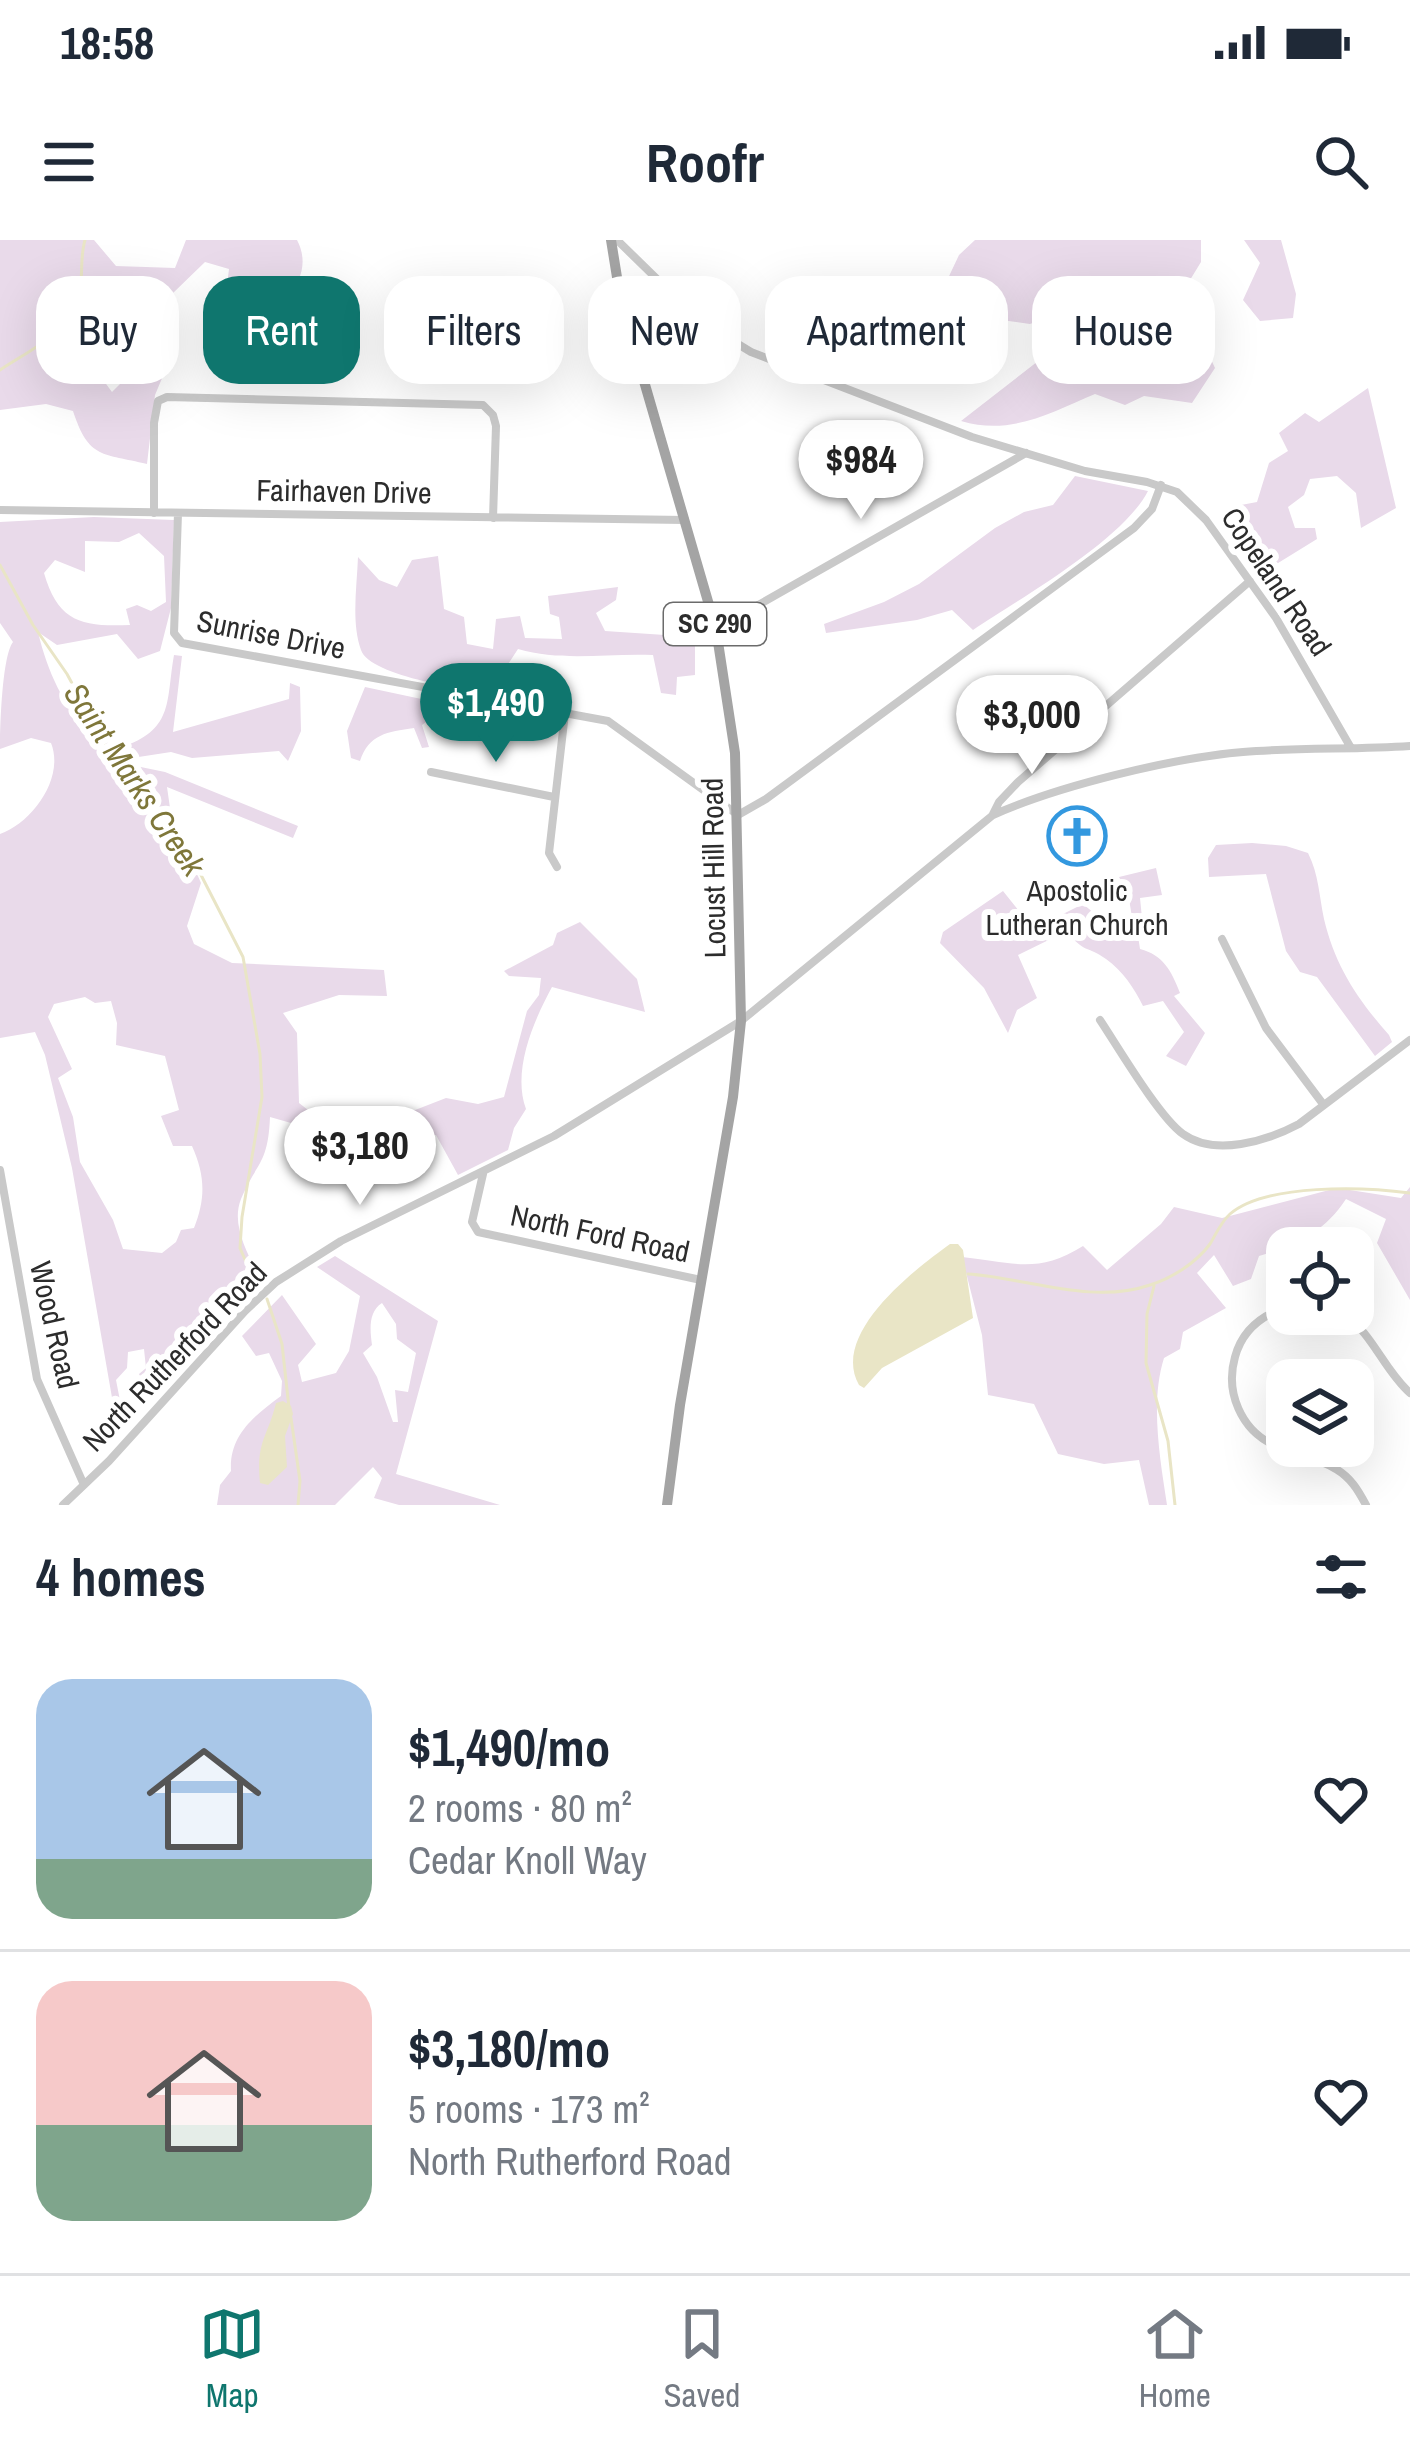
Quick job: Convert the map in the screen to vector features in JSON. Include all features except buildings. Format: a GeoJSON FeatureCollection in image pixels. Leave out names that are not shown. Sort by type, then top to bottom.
{"type":"FeatureCollection","features":[{"type":"Feature","properties":{"kind":"main road","name":"Locust Hill Road"},"geometry":{"type":"LineString","coordinates":[[614,240],[621,302],[716,629],[731,715],[738,815],[741,1021],[667,1505]]}},
{"type":"Feature","properties":{"kind":"street","name":"Copeland Road"},"geometry":{"type":"LineString","coordinates":[[614,240],[700,321],[736,346],[943,427],[1085,471],[1177,492],[1197,508],[1250,581],[1351,748]]}},
{"type":"Feature","properties":{"kind":"street"},"geometry":{"type":"LineString","coordinates":[[154,513],[158,400],[235,397],[484,405],[496,425],[493,518]]}},
{"type":"Feature","properties":{"kind":"street"},"geometry":{"type":"LineString","coordinates":[[716,629],[1028,452]]}},
{"type":"Feature","properties":{"kind":"street"},"geometry":{"type":"LineString","coordinates":[[738,815],[1134,528],[1151,509],[1161,485]]}},
{"type":"Feature","properties":{"kind":"street","name":"Fairhaven Drive"},"geometry":{"type":"LineString","coordinates":[[0,510],[686,520]]}},
{"type":"Feature","properties":{"kind":"street","name":"Sunrise Drive"},"geometry":{"type":"LineString","coordinates":[[178,513],[174,633],[182,644],[616,724],[738,815]]}},
{"type":"Feature","properties":{"kind":"street"},"geometry":{"type":"LineString","coordinates":[[993,815],[1018,782],[1250,581]]}},
{"type":"Feature","properties":{"kind":"street"},"geometry":{"type":"LineString","coordinates":[[557,867],[549,853],[565,713]]}},
{"type":"Feature","properties":{"kind":"street","name":"North Rutherford Road"},"geometry":{"type":"LineString","coordinates":[[63,1505],[276,1282],[341,1241],[554,1136],[741,1021],[993,815],[1030,800],[1194,759],[1246,752],[1410,746]]}},
{"type":"Feature","properties":{"kind":"street"},"geometry":{"type":"LineString","coordinates":[[431,772],[554,796]]}},
{"type":"Feature","properties":{"kind":"street"},"geometry":{"type":"LineString","coordinates":[[1222,938],[1267,1028],[1323,1104]]}},
{"type":"Feature","properties":{"kind":"street"},"geometry":{"type":"LineString","coordinates":[[1100,1020],[1180,1133],[1220,1147],[1283,1132],[1410,1040]]}},
{"type":"Feature","properties":{"kind":"street","name":"Wood Road"},"geometry":{"type":"LineString","coordinates":[[0,1170],[37,1379],[84,1486]]}},
{"type":"Feature","properties":{"kind":"street","name":"North Ford Road"},"geometry":{"type":"LineString","coordinates":[[483,1174],[472,1222],[478,1232],[701,1280]]}},
{"type":"Feature","properties":{"kind":"street"},"geometry":{"type":"LineString","coordinates":[[1266,1316],[1242,1340],[1232,1374],[1236,1403],[1257,1435],[1341,1471],[1366,1505]]}},
{"type":"Feature","properties":{"kind":"street"},"geometry":{"type":"LineString","coordinates":[[1367,1335],[1410,1394]]}},
{"type":"Feature","properties":{"kind":"shaded area"},"geometry":{"type":"Polygon","coordinates":[[[0,240],[94,240],[116,266],[175,268],[186,240],[297,240],[302,256],[300,276],[228,276],[229,269],[205,262],[179,287],[179,276],[36,276],[36,384],[106,384],[112,392],[120,384],[160,384],[147,464],[100,452],[85,438],[73,411],[46,404],[0,410],[0,240]]]}},
{"type":"Feature","properties":{"kind":"shaded area"},"geometry":{"type":"Polygon","coordinates":[[[975,240],[1201,240],[1201,262],[1192,276],[1032,276],[1030,324],[1008,321],[1008,276],[949,276],[959,255],[975,240]]]}},
{"type":"Feature","properties":{"kind":"shaded area"},"geometry":{"type":"Polygon","coordinates":[[[1244,240],[1281,240],[1296,294],[1293,318],[1260,321],[1243,300],[1260,263],[1244,240]]]}},
{"type":"Feature","properties":{"kind":"shaded area"},"geometry":{"type":"Polygon","coordinates":[[[1032,366],[1032,384],[1204,384],[1192,403],[1144,396],[1125,405],[1095,394],[1014,424],[961,421],[1032,366]]]}},
{"type":"Feature","properties":{"kind":"shaded area"},"geometry":{"type":"Polygon","coordinates":[[[1368,388],[1396,508],[1361,528],[1356,493],[1337,476],[1310,479],[1304,495],[1288,507],[1295,528],[1315,528],[1317,539],[1262,573],[1223,522],[1225,508],[1257,502],[1269,463],[1288,451],[1279,433],[1305,413],[1319,422],[1368,388]]]}},
{"type":"Feature","properties":{"kind":"shaded area"},"geometry":{"type":"Polygon","coordinates":[[[1075,476],[1148,491],[1117,529],[1094,548],[973,630],[952,610],[826,633],[824,624],[919,584],[995,528],[1024,512],[1053,505],[1075,476]]]}},
{"type":"Feature","properties":{"kind":"shaded area"},"geometry":{"type":"Polygon","coordinates":[[[94,517],[174,520],[171,608],[160,651],[138,659],[117,634],[57,645],[38,632],[58,687],[90,736],[117,737],[125,746],[152,731],[165,711],[174,655],[182,656],[173,732],[289,699],[290,683],[300,687],[301,731],[288,761],[279,751],[192,758],[171,752],[132,758],[131,765],[165,772],[298,826],[293,838],[167,787],[171,815],[201,883],[187,926],[194,944],[232,963],[384,970],[387,996],[339,995],[283,1013],[297,1033],[299,1103],[321,1120],[392,1119],[446,1098],[478,1104],[504,1097],[541,978],[509,976],[504,971],[553,945],[557,933],[580,922],[637,979],[645,1012],[552,987],[527,1047],[521,1079],[526,1109],[508,1150],[458,1175],[436,1135],[412,1137],[373,1129],[319,1131],[270,1117],[264,1154],[238,1209],[243,1242],[262,1282],[148,1403],[139,1374],[146,1368],[144,1349],[128,1352],[127,1368],[116,1380],[123,1416],[118,1432],[72,1168],[45,1055],[35,1032],[0,1038],[0,834],[23,820],[43,798],[54,757],[51,743],[31,738],[0,749],[4,676],[13,642],[0,623],[0,522],[94,517]],[[139,533],[119,542],[85,541],[85,572],[55,560],[44,573],[65,612],[98,625],[130,625],[126,609],[137,605],[151,611],[166,602],[164,556],[139,533]],[[85,997],[54,1004],[48,1017],[72,1069],[58,1078],[73,1117],[80,1162],[113,1220],[123,1249],[162,1253],[176,1242],[181,1230],[194,1228],[202,1197],[199,1167],[192,1146],[173,1146],[161,1116],[179,1110],[165,1056],[116,1045],[111,1001],[95,1003],[85,997]]]}},
{"type":"Feature","properties":{"kind":"shaded area"},"geometry":{"type":"Polygon","coordinates":[[[438,556],[444,609],[464,617],[467,644],[493,649],[496,619],[520,616],[525,638],[562,639],[559,617],[550,614],[548,596],[618,587],[616,600],[596,613],[605,631],[695,637],[695,675],[677,677],[676,695],[661,693],[653,655],[568,656],[518,649],[503,672],[500,694],[423,681],[368,660],[356,628],[358,557],[379,580],[397,587],[412,560],[438,556]]]}},
{"type":"Feature","properties":{"kind":"shaded area"},"geometry":{"type":"Polygon","coordinates":[[[365,687],[473,710],[471,722],[434,716],[422,725],[429,747],[422,748],[414,728],[395,731],[374,740],[360,761],[351,758],[347,731],[365,687]]]}},
{"type":"Feature","properties":{"kind":"shaded area"},"geometry":{"type":"Polygon","coordinates":[[[1252,843],[1308,853],[1334,952],[1392,1042],[1375,1056],[1317,977],[1300,972],[1286,951],[1266,874],[1209,877],[1208,858],[1216,845],[1252,843]]]}},
{"type":"Feature","properties":{"kind":"shaded area"},"geometry":{"type":"Polygon","coordinates":[[[1156,868],[1162,895],[1140,898],[1142,918],[1136,923],[1140,949],[1165,965],[1180,993],[1174,996],[1205,1033],[1186,1066],[1166,1056],[1184,1032],[1163,1001],[1143,1006],[1118,969],[1067,931],[1018,955],[1037,998],[1017,1010],[1008,1033],[984,988],[940,943],[943,932],[1003,891],[1040,937],[1059,925],[1057,917],[1083,904],[1118,933],[1132,917],[1128,893],[1119,877],[1156,868]]]}},
{"type":"Feature","properties":{"kind":"shaded area"},"geometry":{"type":"Polygon","coordinates":[[[1410,1187],[1410,1300],[1377,1243],[1386,1219],[1346,1199],[1320,1227],[1266,1227],[1266,1254],[1259,1256],[1251,1279],[1233,1286],[1214,1255],[1197,1273],[1226,1308],[1183,1332],[1180,1349],[1164,1358],[1157,1412],[1167,1505],[1149,1505],[1139,1460],[1104,1464],[1058,1454],[1034,1404],[988,1395],[982,1335],[962,1257],[1038,1264],[1083,1246],[1107,1270],[1174,1207],[1222,1218],[1337,1188],[1401,1198],[1410,1187]]]}},
{"type":"Feature","properties":{"kind":"shaded area"},"geometry":{"type":"Polygon","coordinates":[[[950,1244],[963,1250],[973,1318],[882,1368],[864,1388],[859,1385],[853,1365],[866,1325],[898,1287],[950,1244]]]}},
{"type":"Feature","properties":{"kind":"shaded area"},"geometry":{"type":"Polygon","coordinates":[[[335,1256],[438,1321],[396,1474],[500,1505],[399,1505],[374,1498],[382,1478],[373,1467],[335,1505],[217,1505],[239,1437],[281,1396],[282,1381],[269,1353],[256,1356],[242,1336],[282,1295],[316,1344],[298,1365],[302,1382],[336,1373],[349,1351],[360,1296],[317,1267],[335,1256]],[[382,1303],[377,1307],[372,1316],[372,1345],[363,1353],[393,1422],[398,1422],[395,1390],[408,1392],[416,1353],[397,1339],[396,1324],[382,1303]]]}},
{"type":"Feature","properties":{"kind":"shaded area"},"geometry":{"type":"Polygon","coordinates":[[[283,1401],[293,1414],[285,1436],[287,1467],[268,1485],[260,1483],[261,1449],[276,1403],[283,1401]]]}},
{"type":"Feature","properties":{"kind":"waterway"},"geometry":{"type":"LineString","coordinates":[[0,370],[49,338],[69,317],[80,289],[85,240]]}},
{"type":"Feature","properties":{"kind":"waterway","name":"Saint Marks Creek"},"geometry":{"type":"LineString","coordinates":[[0,565],[108,750],[179,832],[243,957],[260,1054],[262,1097],[240,1248],[256,1285]]}},
{"type":"Feature","properties":{"kind":"waterway"},"geometry":{"type":"LineString","coordinates":[[968,1274],[1082,1291],[1128,1290],[1158,1282],[1191,1263],[1227,1217],[1246,1204],[1317,1190],[1410,1193]]}},
{"type":"Feature","properties":{"kind":"waterway"},"geometry":{"type":"LineString","coordinates":[[1154,1286],[1147,1314],[1146,1363],[1168,1441],[1175,1505]]}},
{"type":"Feature","properties":{"kind":"waterway","name":"Saint Marks Creek"},"geometry":{"type":"LineString","coordinates":[[267,1299],[282,1344],[289,1408]]}},
{"type":"Feature","properties":{"kind":"waterway","name":"Saint Marks Creek"},"geometry":{"type":"LineString","coordinates":[[291,1418],[300,1481],[298,1505]]}},
{"type":"Feature","properties":{"kind":"place","name":"Apostolic Lutheran Church"},"geometry":{"type":"Point","coordinates":[1077,836]}}]}
